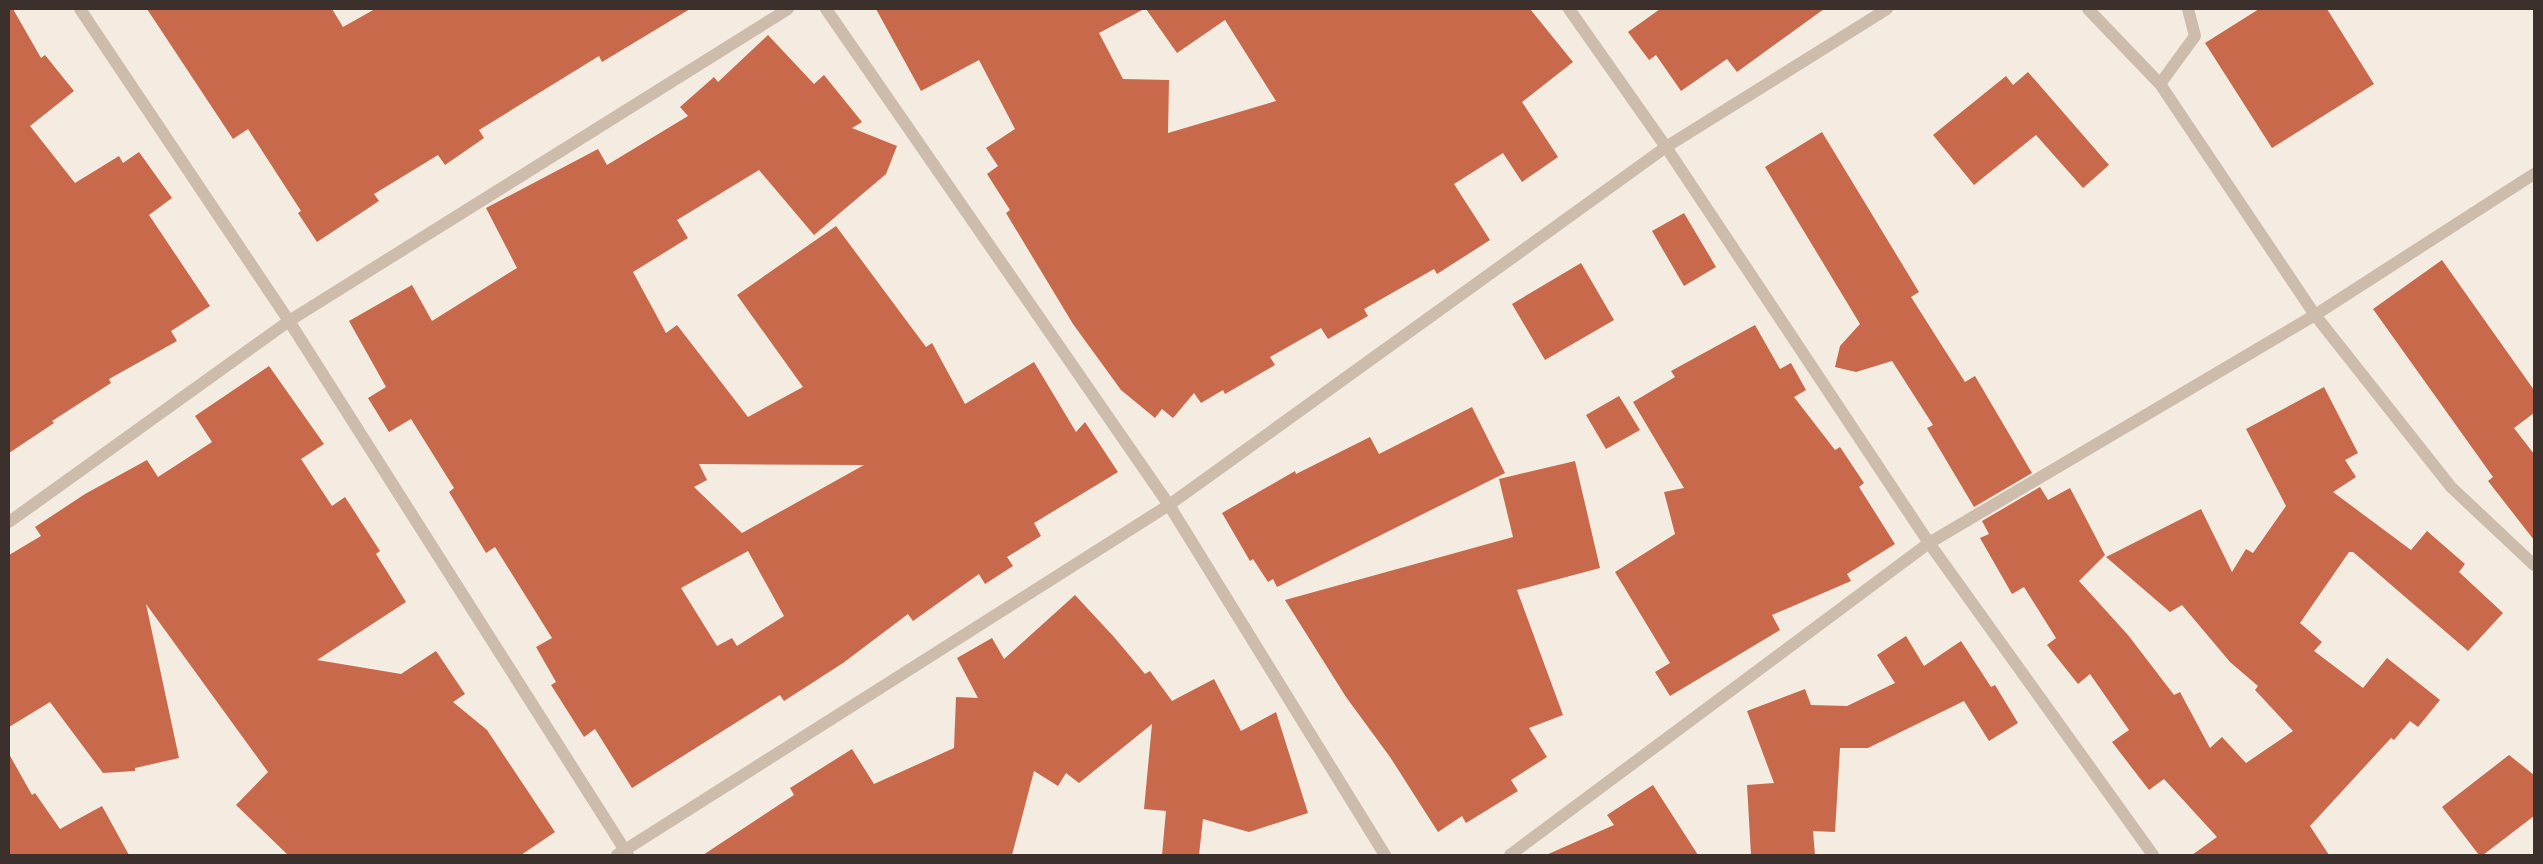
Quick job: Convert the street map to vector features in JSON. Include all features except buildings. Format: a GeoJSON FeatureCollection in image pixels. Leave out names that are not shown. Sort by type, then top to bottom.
{"type":"FeatureCollection","features":[{"type":"Feature","properties":{"kind":"street"},"geometry":{"type":"LineString","coordinates":[[80,9],[290,321],[623,854],[1169,505],[1666,147],[1888,9]]}},
{"type":"Feature","properties":{"kind":"street"},"geometry":{"type":"LineString","coordinates":[[9,522],[290,321],[788,9]]}},
{"type":"Feature","properties":{"kind":"street"},"geometry":{"type":"LineString","coordinates":[[826,9],[1169,505],[1385,855]]}},
{"type":"Feature","properties":{"kind":"street"},"geometry":{"type":"LineString","coordinates":[[1569,9],[1666,147],[1929,543],[2153,855]]}},
{"type":"Feature","properties":{"kind":"street"},"geometry":{"type":"LineString","coordinates":[[2088,9],[2160,84],[2315,315],[2451,487],[2534,565]]}},
{"type":"Feature","properties":{"kind":"street"},"geometry":{"type":"LineString","coordinates":[[2160,84],[2195,36],[2188,9]]}},
{"type":"Feature","properties":{"kind":"street"},"geometry":{"type":"LineString","coordinates":[[1510,855],[1929,543],[2315,315],[2534,174]]}}]}
